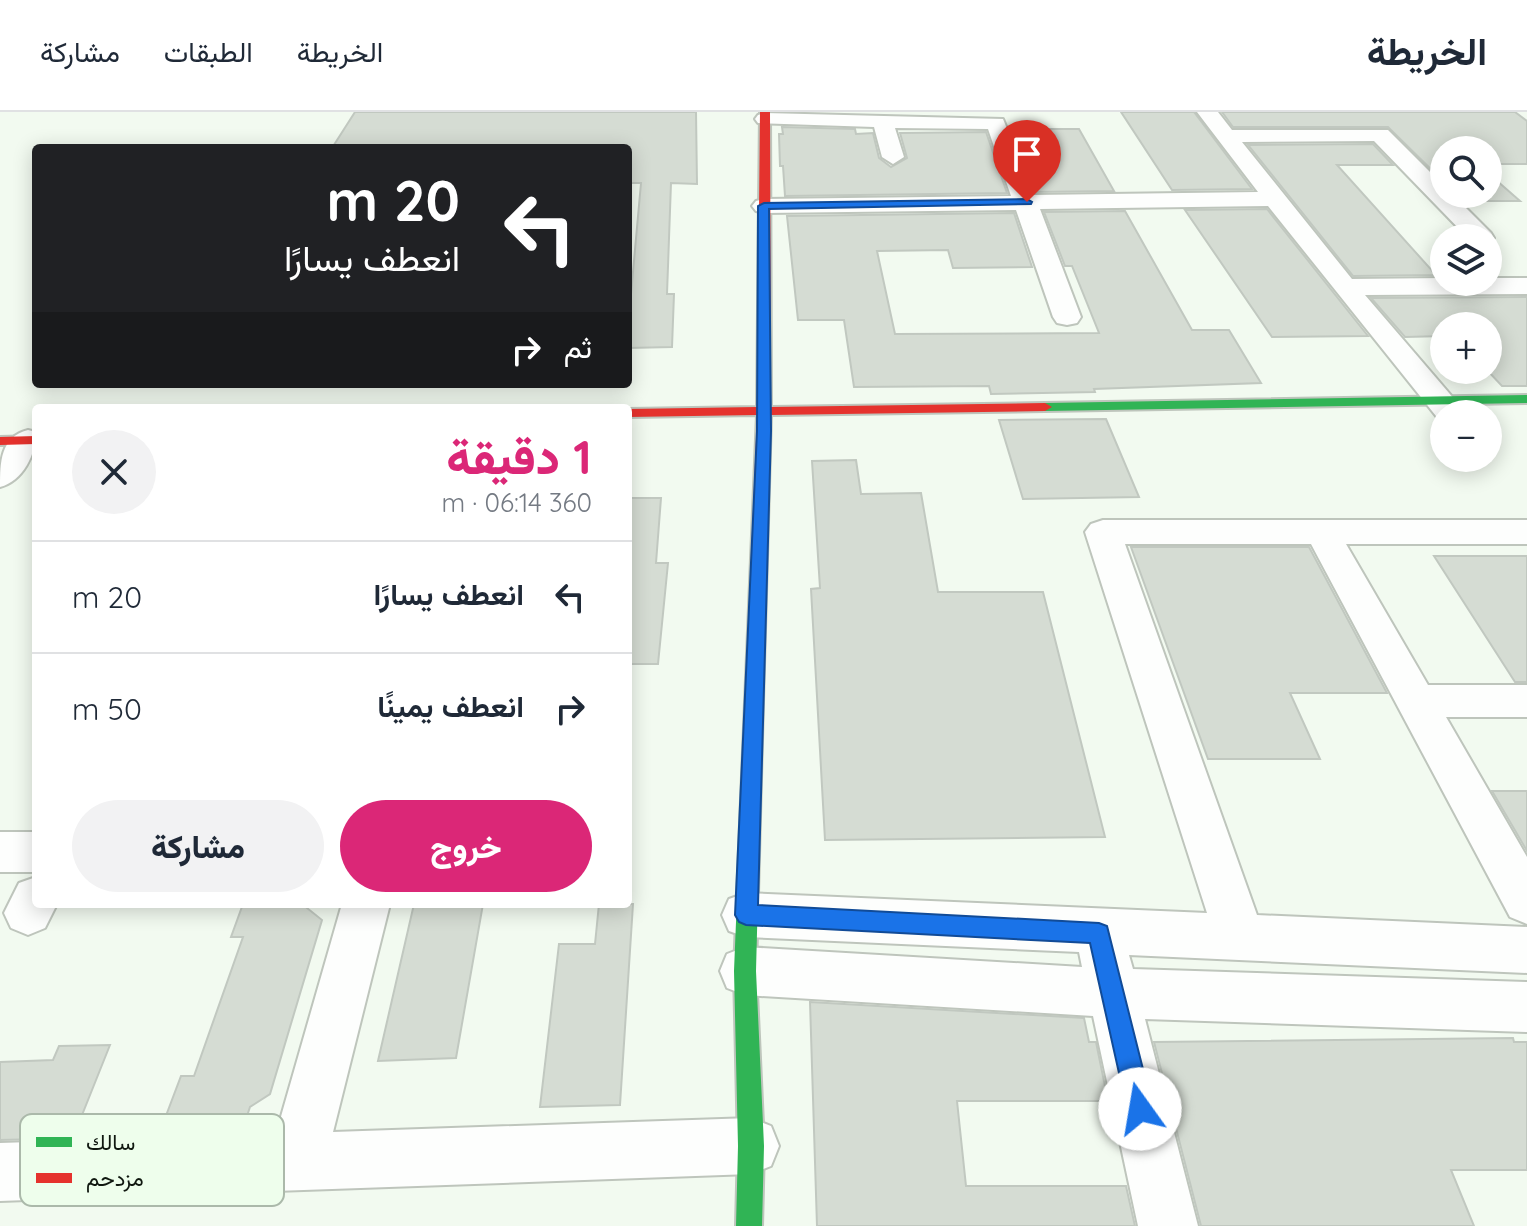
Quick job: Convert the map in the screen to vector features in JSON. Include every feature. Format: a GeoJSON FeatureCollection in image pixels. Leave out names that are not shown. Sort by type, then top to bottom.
{"type":"FeatureCollection","features":[{"type":"Feature","properties":{"kind":"main road"},"geometry":{"type":"LineString","coordinates":[[749,1226],[751,1146],[745,971],[764,431],[765,116]]}},
{"type":"Feature","properties":{"kind":"main road"},"geometry":{"type":"LineString","coordinates":[[1502,404],[1527,399]]}},
{"type":"Feature","properties":{"kind":"main road"},"geometry":{"type":"LineString","coordinates":[[632,413],[762,411],[1430,416]]}},
{"type":"Feature","properties":{"kind":"street"},"geometry":{"type":"LineString","coordinates":[[1207,112],[1430,401]]}},
{"type":"Feature","properties":{"kind":"street"},"geometry":{"type":"LineString","coordinates":[[765,116],[996,123],[1067,317]]}},
{"type":"Feature","properties":{"kind":"street"},"geometry":{"type":"LineString","coordinates":[[882,120],[893,157]]}},
{"type":"Feature","properties":{"kind":"street"},"geometry":{"type":"LineString","coordinates":[[1228,136],[1380,135],[1468,224]]}},
{"type":"Feature","properties":{"kind":"street"},"geometry":{"type":"LineString","coordinates":[[764,206],[1276,199]]}},
{"type":"Feature","properties":{"kind":"street"},"geometry":{"type":"LineString","coordinates":[[1502,258],[1527,285]]}},
{"type":"Feature","properties":{"kind":"street"},"geometry":{"type":"LineString","coordinates":[[1344,287],[1527,285]]}},
{"type":"Feature","properties":{"kind":"street"},"geometry":{"type":"LineString","coordinates":[[0,477],[21,441]]}},
{"type":"Feature","properties":{"kind":"street"},"geometry":{"type":"LineString","coordinates":[[1239,935],[1103,532],[1527,532]]}},
{"type":"Feature","properties":{"kind":"street"},"geometry":{"type":"LineString","coordinates":[[1322,532],[1527,902]]}},
{"type":"Feature","properties":{"kind":"street"},"geometry":{"type":"LineString","coordinates":[[1415,701],[1527,701]]}},
{"type":"Feature","properties":{"kind":"street"},"geometry":{"type":"LineString","coordinates":[[0,852],[32,852]]}},
{"type":"Feature","properties":{"kind":"street"},"geometry":{"type":"LineString","coordinates":[[297,1161],[365,908]]}},
{"type":"Feature","properties":{"kind":"street"},"geometry":{"type":"LineString","coordinates":[[746,915],[1527,950]]}},
{"type":"Feature","properties":{"kind":"street"},"geometry":{"type":"LineString","coordinates":[[1099,933],[1168,1226]]}},
{"type":"Feature","properties":{"kind":"street"},"geometry":{"type":"LineString","coordinates":[[745,971],[1112,993],[1527,1007]]}},
{"type":"Feature","properties":{"kind":"street"},"geometry":{"type":"LineString","coordinates":[[284,1161],[751,1146]]}},
{"type":"Feature","properties":{"kind":"street"},"geometry":{"type":"LineString","coordinates":[[0,1172],[20,1171]]}},
{"type":"Feature","properties":{"kind":"building"},"geometry":{"type":"Polygon","coordinates":[[[355,112],[696,112],[697,184],[671,183],[667,294],[674,294],[672,347],[632,348],[632,283],[641,183],[632,183],[632,144],[335,144],[355,112]]]}},
{"type":"Feature","properties":{"kind":"building"},"geometry":{"type":"Polygon","coordinates":[[[1121,112],[1194,112],[1252,189],[1172,190],[1121,112]]]}},
{"type":"Feature","properties":{"kind":"building"},"geometry":{"type":"Polygon","coordinates":[[[1222,112],[1515,112],[1527,121],[1527,164],[1502,164],[1502,136],[1430,136],[1430,168],[1388,127],[1233,127],[1222,112]]]}},
{"type":"Feature","properties":{"kind":"building"},"geometry":{"type":"Polygon","coordinates":[[[782,127],[855,129],[856,134],[873,133],[879,158],[891,167],[907,158],[900,133],[986,132],[1007,193],[785,196],[783,166],[780,166],[779,134],[783,134],[782,127]]]}},
{"type":"Feature","properties":{"kind":"building"},"geometry":{"type":"Polygon","coordinates":[[[1014,129],[1079,129],[1114,191],[1036,192],[1012,132],[1015,132],[1014,129]]]}},
{"type":"Feature","properties":{"kind":"building"},"geometry":{"type":"Polygon","coordinates":[[[1373,144],[1393,165],[1337,165],[1430,268],[1430,275],[1353,276],[1248,145],[1373,144]]]}},
{"type":"Feature","properties":{"kind":"building"},"geometry":{"type":"Polygon","coordinates":[[[1502,185],[1520,201],[1502,201],[1502,185]]]}},
{"type":"Feature","properties":{"kind":"building"},"geometry":{"type":"Polygon","coordinates":[[[1267,209],[1368,336],[1272,337],[1185,210],[1267,209]]]}},
{"type":"Feature","properties":{"kind":"building"},"geometry":{"type":"Polygon","coordinates":[[[1125,211],[1192,330],[1229,330],[1261,383],[991,394],[989,386],[854,387],[844,320],[798,320],[787,216],[1014,213],[1032,267],[953,268],[948,250],[877,251],[895,334],[1099,333],[1072,266],[1065,266],[1044,212],[1125,211]]]}},
{"type":"Feature","properties":{"kind":"building"},"geometry":{"type":"Polygon","coordinates":[[[1527,297],[1527,386],[1500,384],[1502,312],[1430,312],[1430,336],[1405,337],[1371,298],[1527,297]]]}},
{"type":"Feature","properties":{"kind":"building"},"geometry":{"type":"Polygon","coordinates":[[[1106,419],[1139,497],[1023,499],[999,420],[1106,419]]]}},
{"type":"Feature","properties":{"kind":"building"},"geometry":{"type":"Polygon","coordinates":[[[856,460],[861,494],[921,493],[938,592],[1043,592],[1105,837],[825,840],[811,589],[820,588],[812,461],[856,460]]]}},
{"type":"Feature","properties":{"kind":"building"},"geometry":{"type":"Polygon","coordinates":[[[632,498],[661,498],[656,563],[668,563],[658,664],[632,664],[632,498]]]}},
{"type":"Feature","properties":{"kind":"building"},"geometry":{"type":"Polygon","coordinates":[[[1131,547],[1309,547],[1387,693],[1290,693],[1320,759],[1208,759],[1131,547]]]}},
{"type":"Feature","properties":{"kind":"building"},"geometry":{"type":"Polygon","coordinates":[[[1434,556],[1527,556],[1527,682],[1515,682],[1434,556]]]}},
{"type":"Feature","properties":{"kind":"building"},"geometry":{"type":"Polygon","coordinates":[[[1492,791],[1527,791],[1527,851],[1492,791]]]}},
{"type":"Feature","properties":{"kind":"building"},"geometry":{"type":"Polygon","coordinates":[[[633,904],[620,1105],[540,1107],[559,944],[595,944],[599,908],[632,908],[633,904]]]}},
{"type":"Feature","properties":{"kind":"building"},"geometry":{"type":"Polygon","coordinates":[[[242,908],[307,908],[322,920],[270,1094],[250,1107],[248,1114],[167,1114],[181,1076],[194,1076],[243,937],[231,937],[242,908]]]}},
{"type":"Feature","properties":{"kind":"building"},"geometry":{"type":"Polygon","coordinates":[[[413,908],[482,908],[456,1058],[378,1061],[413,908]]]}},
{"type":"Feature","properties":{"kind":"building"},"geometry":{"type":"Polygon","coordinates":[[[810,1002],[1084,1018],[1089,1042],[1096,1042],[1108,1101],[957,1101],[966,1186],[1126,1186],[1135,1226],[817,1226],[810,1002]]]}},
{"type":"Feature","properties":{"kind":"building"},"geometry":{"type":"Polygon","coordinates":[[[1513,1038],[1514,1042],[1527,1042],[1527,1170],[1451,1170],[1474,1226],[1201,1226],[1154,1042],[1513,1038]]]}},
{"type":"Feature","properties":{"kind":"building"},"geometry":{"type":"Polygon","coordinates":[[[110,1045],[82,1114],[20,1114],[20,1140],[0,1140],[0,1062],[53,1060],[59,1046],[110,1045]]]}},
{"type":"Feature","properties":{"kind":"traffic: fast"},"geometry":{"type":"LineString","coordinates":[[1045,407],[1527,399]]}},
{"type":"Feature","properties":{"kind":"traffic: fast"},"geometry":{"type":"LineString","coordinates":[[749,1226],[751,1146],[745,971],[754,702]]}},
{"type":"Feature","properties":{"kind":"traffic: jam"},"geometry":{"type":"LineString","coordinates":[[754,702],[764,431],[765,112]]}},
{"type":"Feature","properties":{"kind":"traffic: jam"},"geometry":{"type":"LineString","coordinates":[[632,413],[1045,407]]}},
{"type":"Feature","properties":{"kind":"traffic: jam"},"geometry":{"type":"LineString","coordinates":[[0,441],[32,440]]}},
{"type":"Feature","properties":{"kind":"route"},"geometry":{"type":"LineString","coordinates":[[1027,202],[764,206],[764,431],[746,915],[1099,933],[1140,1109]]}}]}
